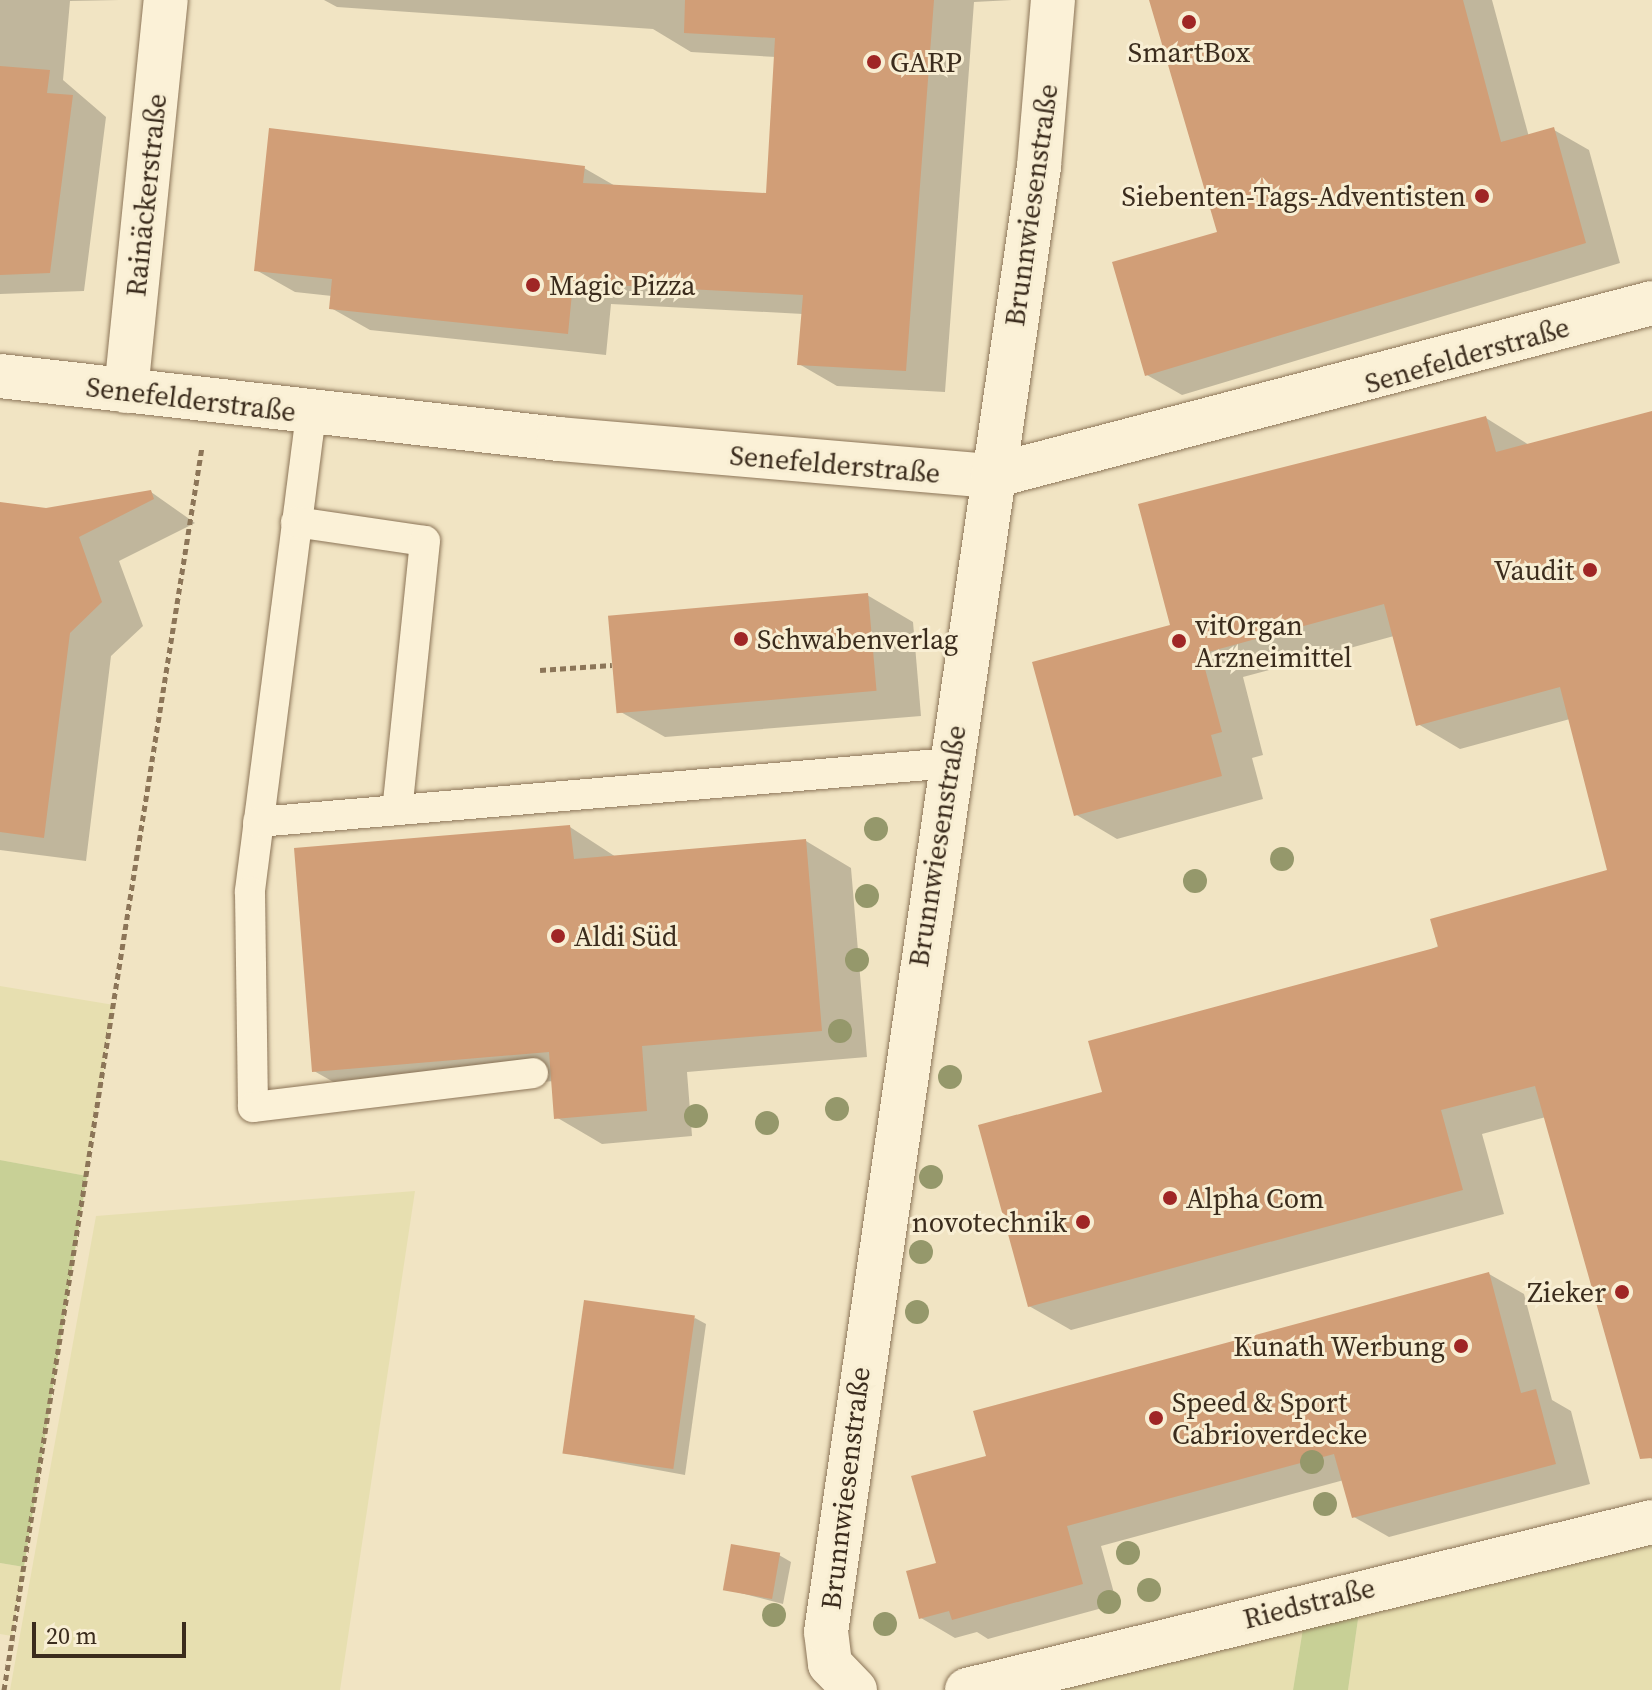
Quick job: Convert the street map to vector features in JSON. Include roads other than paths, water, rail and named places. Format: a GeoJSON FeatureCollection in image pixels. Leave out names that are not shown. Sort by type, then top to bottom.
{"type":"FeatureCollection","features":[{"type":"Feature","properties":{"kind":"street","name":"Rainäckerstraße"},"geometry":{"type":"LineString","coordinates":[[126,391],[166,0]]}},
{"type":"Feature","properties":{"kind":"street","name":"Brunnwiesenstraße"},"geometry":{"type":"LineString","coordinates":[[851,1688],[830,1664],[826,1632],[1039,166],[1053,0]]}},
{"type":"Feature","properties":{"kind":"street","name":"Senefelderstraße"},"geometry":{"type":"LineString","coordinates":[[0,376],[311,414],[993,476],[1652,303]]}},
{"type":"Feature","properties":{"kind":"street","name":"Riedstraße"},"geometry":{"type":"LineString","coordinates":[[967,1690],[1652,1522]]}},
{"type":"Feature","properties":{"kind":"lane"},"geometry":{"type":"LineString","coordinates":[[311,414],[250,892],[253,1107],[533,1073]]}},
{"type":"Feature","properties":{"kind":"lane"},"geometry":{"type":"LineString","coordinates":[[296,522],[425,541],[397,810]]}},
{"type":"Feature","properties":{"kind":"lane"},"geometry":{"type":"LineString","coordinates":[[258,822],[950,763]]}},
{"type":"Feature","properties":{"kind":"place","name":"SmartBox"},"geometry":{"type":"Point","coordinates":[1189,22]}},
{"type":"Feature","properties":{"kind":"place","name":"GARP"},"geometry":{"type":"Point","coordinates":[874,62]}},
{"type":"Feature","properties":{"kind":"place","name":"Siebenten-Tags-Adventisten"},"geometry":{"type":"Point","coordinates":[1482,196]}},
{"type":"Feature","properties":{"kind":"place","name":"Magic Pizza"},"geometry":{"type":"Point","coordinates":[533,285]}},
{"type":"Feature","properties":{"kind":"place","name":"Vaudit"},"geometry":{"type":"Point","coordinates":[1590,570]}},
{"type":"Feature","properties":{"kind":"place","name":"Schwabenverlag"},"geometry":{"type":"Point","coordinates":[741,639]}},
{"type":"Feature","properties":{"kind":"place","name":"vitOrgan Arzneimittel"},"geometry":{"type":"Point","coordinates":[1179,641]}},
{"type":"Feature","properties":{"kind":"place","name":"Aldi Süd"},"geometry":{"type":"Point","coordinates":[558,936]}},
{"type":"Feature","properties":{"kind":"place","name":"Alpha Com"},"geometry":{"type":"Point","coordinates":[1170,1198]}},
{"type":"Feature","properties":{"kind":"place","name":"novotechnik"},"geometry":{"type":"Point","coordinates":[1083,1222]}},
{"type":"Feature","properties":{"kind":"place","name":"Zieker"},"geometry":{"type":"Point","coordinates":[1622,1292]}},
{"type":"Feature","properties":{"kind":"place","name":"Kunath Werbung"},"geometry":{"type":"Point","coordinates":[1461,1346]}},
{"type":"Feature","properties":{"kind":"place","name":"Speed & Sport Cabrioverdecke"},"geometry":{"type":"Point","coordinates":[1156,1418]}}]}
